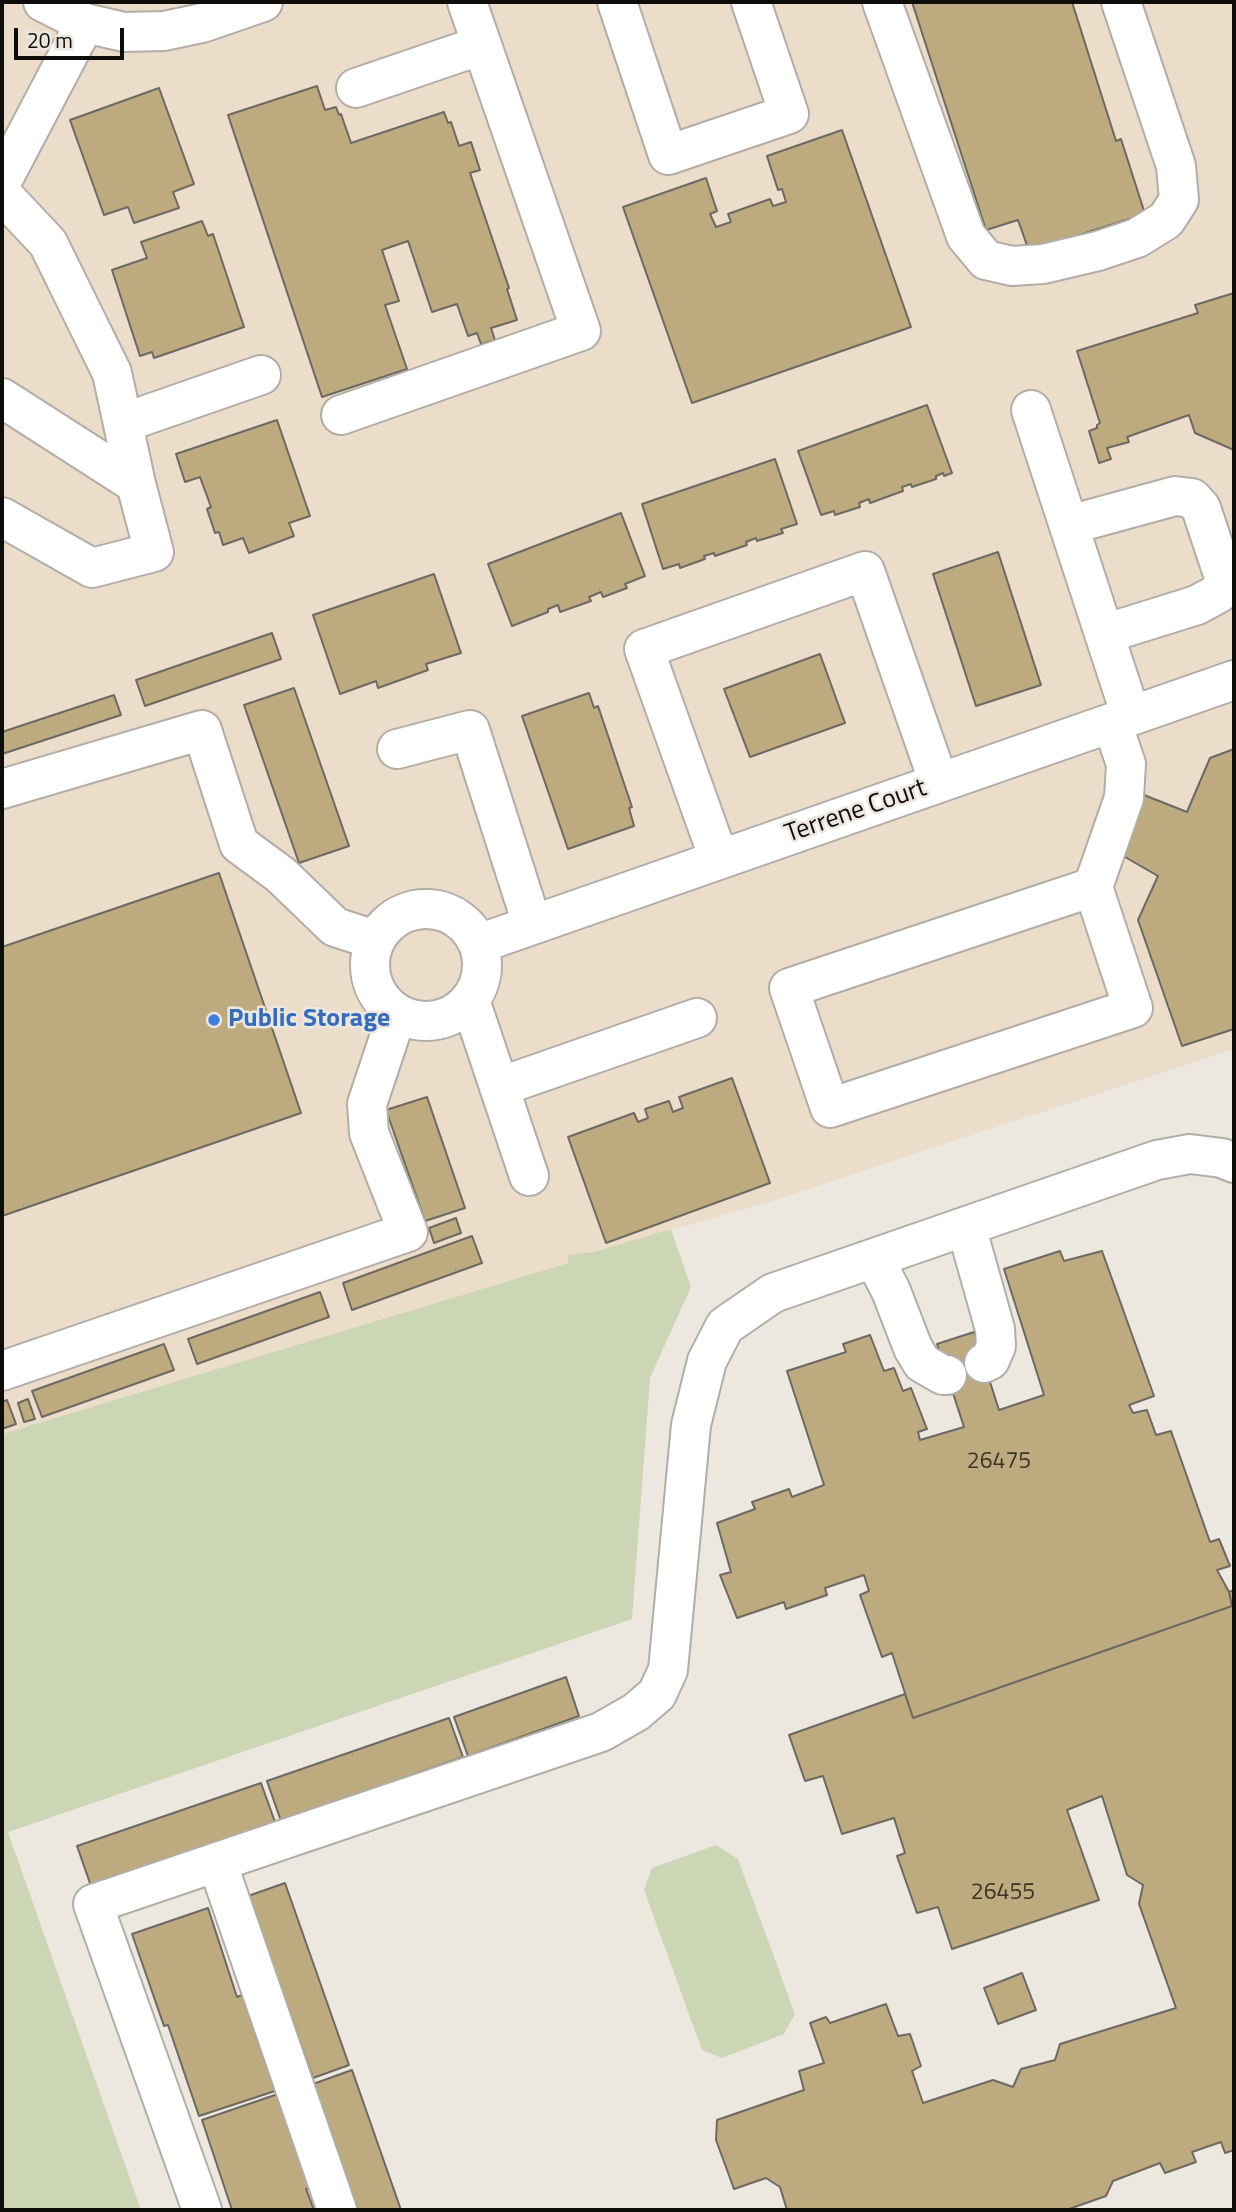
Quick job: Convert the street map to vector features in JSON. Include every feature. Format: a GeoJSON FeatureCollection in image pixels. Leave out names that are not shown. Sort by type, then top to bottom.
{"type":"FeatureCollection","features":[{"type":"Feature","properties":{"kind":"street"},"geometry":{"type":"LineString","coordinates":[[43,2],[85,23],[124,32],[164,31],[202,23],[263,2]]}},
{"type":"Feature","properties":{"kind":"street"},"geometry":{"type":"LineString","coordinates":[[341,415],[581,331],[467,2]]}},
{"type":"Feature","properties":{"kind":"street"},"geometry":{"type":"LineString","coordinates":[[617,2],[668,155],[789,114],[751,2]]}},
{"type":"Feature","properties":{"kind":"street"},"geometry":{"type":"LineString","coordinates":[[882,2],[965,236],[986,260],[1012,267],[1043,264],[1098,251],[1137,238],[1166,220],[1179,200],[1176,166],[1121,2]]}},
{"type":"Feature","properties":{"kind":"street"},"geometry":{"type":"LineString","coordinates":[[2,181],[85,23]]}},
{"type":"Feature","properties":{"kind":"street"},"geometry":{"type":"LineString","coordinates":[[356,88],[482,45]]}},
{"type":"Feature","properties":{"kind":"street"},"geometry":{"type":"LineString","coordinates":[[2,194],[48,243],[112,373],[154,552],[92,568],[2,517]]}},
{"type":"Feature","properties":{"kind":"street"},"geometry":{"type":"LineString","coordinates":[[123,423],[261,375]]}},
{"type":"Feature","properties":{"kind":"street"},"geometry":{"type":"LineString","coordinates":[[2,398],[136,484]]}},
{"type":"Feature","properties":{"kind":"street"},"geometry":{"type":"LineString","coordinates":[[1031,410],[1104,634],[1121,720],[1126,764],[1124,798],[1093,887],[1133,1007],[830,1108],[789,988],[1093,887]]}},
{"type":"Feature","properties":{"kind":"street"},"geometry":{"type":"LineString","coordinates":[[1069,526],[1175,496],[1192,498],[1202,508],[1225,580],[1219,593],[1198,605],[1104,634]]}},
{"type":"Feature","properties":{"kind":"street"},"geometry":{"type":"LineString","coordinates":[[719,859],[644,649],[865,571],[939,783]]}},
{"type":"Feature","properties":{"kind":"street","name":"Terrene Court"},"geometry":{"type":"LineString","coordinates":[[478,944],[1234,680]]}},
{"type":"Feature","properties":{"kind":"street"},"geometry":{"type":"LineString","coordinates":[[2,789],[202,730],[239,844],[281,875],[335,927],[375,940]]}},
{"type":"Feature","properties":{"kind":"street"},"geometry":{"type":"LineString","coordinates":[[397,749],[470,730],[533,924]]}},
{"type":"Feature","properties":{"kind":"street"},"geometry":{"type":"LineString","coordinates":[[419,909],[437,910],[454,917],[469,928],[478,944],[482,973],[478,987],[470,1000],[458,1011],[444,1018],[428,1022],[397,1014],[384,1003],[375,989],[370,973],[370,956],[375,940],[386,925],[401,915],[419,909]]}},
{"type":"Feature","properties":{"kind":"street"},"geometry":{"type":"LineString","coordinates":[[470,1000],[529,1176]]}},
{"type":"Feature","properties":{"kind":"street"},"geometry":{"type":"LineString","coordinates":[[2,1371],[408,1232],[369,1133],[366,1104],[397,1014]]}},
{"type":"Feature","properties":{"kind":"street"},"geometry":{"type":"LineString","coordinates":[[499,1087],[697,1018]]}},
{"type":"Feature","properties":{"kind":"street"},"geometry":{"type":"LineString","coordinates":[[202,2210],[93,1904],[601,1732],[636,1712],[657,1694],[668,1670],[691,1425],[707,1361],[725,1326],[772,1293],[1157,1160],[1190,1154],[1222,1158],[1234,1163]]}},
{"type":"Feature","properties":{"kind":"street"},"geometry":{"type":"LineString","coordinates":[[966,1226],[995,1329],[996,1346],[990,1360],[984,1363]]}},
{"type":"Feature","properties":{"kind":"street"},"geometry":{"type":"LineString","coordinates":[[874,1258],[891,1290],[922,1363],[947,1375]]}},
{"type":"Feature","properties":{"kind":"street"},"geometry":{"type":"LineString","coordinates":[[217,1862],[337,2210]]}},
{"type":"Feature","properties":{"kind":"shaded area"},"geometry":{"type":"Polygon","coordinates":[[[2,2],[1234,2],[1234,1049],[769,1202],[594,1252],[569,1255],[568,1263],[2,1434],[2,2]]]}},
{"type":"Feature","properties":{"kind":"green space"},"geometry":{"type":"Polygon","coordinates":[[[671,1229],[691,1287],[650,1378],[632,1619],[8,1832],[141,2210],[2,2210],[2,1434],[568,1263],[568,1255],[594,1252],[671,1229]]]}},
{"type":"Feature","properties":{"kind":"green space"},"geometry":{"type":"Polygon","coordinates":[[[716,1845],[738,1859],[795,2014],[784,2034],[722,2058],[702,2050],[644,1890],[652,1868],[716,1845]]]}},
{"type":"Feature","properties":{"kind":"building"},"geometry":{"type":"Polygon","coordinates":[[[912,2],[1072,2],[1116,141],[1121,139],[1145,214],[1029,251],[1018,220],[986,230],[912,2]]]}},
{"type":"Feature","properties":{"kind":"building"},"geometry":{"type":"Polygon","coordinates":[[[317,86],[325,110],[336,107],[339,115],[341,114],[351,143],[444,112],[448,123],[451,122],[459,146],[471,142],[480,170],[470,173],[509,288],[507,289],[517,320],[491,328],[495,340],[481,344],[477,333],[468,336],[457,304],[432,312],[408,241],[382,250],[399,301],[385,305],[407,369],[322,397],[228,115],[317,86]]]}},
{"type":"Feature","properties":{"kind":"building"},"geometry":{"type":"Polygon","coordinates":[[[159,88],[194,184],[173,192],[179,208],[134,223],[128,207],[104,215],[70,120],[159,88]]]}},
{"type":"Feature","properties":{"kind":"building"},"geometry":{"type":"Polygon","coordinates":[[[842,130],[911,327],[692,403],[623,207],[706,178],[717,211],[710,214],[716,227],[731,222],[728,214],[770,199],[773,206],[786,202],[782,189],[778,190],[767,156],[842,130]]]}},
{"type":"Feature","properties":{"kind":"building"},"geometry":{"type":"Polygon","coordinates":[[[202,221],[208,236],[213,234],[244,327],[154,358],[152,352],[140,356],[112,270],[147,258],[141,242],[202,221]]]}},
{"type":"Feature","properties":{"kind":"building"},"geometry":{"type":"Polygon","coordinates":[[[1234,293],[1234,450],[1195,433],[1189,415],[1127,437],[1129,442],[1107,448],[1111,459],[1099,463],[1089,431],[1097,428],[1100,423],[1077,351],[1198,313],[1195,305],[1234,293]]]}},
{"type":"Feature","properties":{"kind":"building"},"geometry":{"type":"Polygon","coordinates":[[[927,405],[952,473],[944,476],[943,473],[936,476],[936,479],[912,487],[911,484],[902,487],[903,491],[870,503],[869,499],[859,503],[860,507],[835,515],[834,511],[821,515],[798,451],[927,405]]]}},
{"type":"Feature","properties":{"kind":"building"},"geometry":{"type":"Polygon","coordinates":[[[277,420],[310,516],[289,523],[294,536],[249,553],[243,538],[223,545],[219,532],[215,533],[207,509],[211,507],[200,477],[185,482],[176,454],[277,420]]]}},
{"type":"Feature","properties":{"kind":"building"},"geometry":{"type":"Polygon","coordinates":[[[775,459],[797,524],[781,529],[783,533],[757,541],[756,538],[746,542],[747,545],[715,556],[714,553],[704,556],[705,559],[680,568],[679,564],[663,569],[642,504],[775,459]]]}},
{"type":"Feature","properties":{"kind":"building"},"geometry":{"type":"Polygon","coordinates":[[[621,513],[645,576],[625,584],[627,588],[603,597],[601,592],[589,597],[591,601],[560,612],[558,605],[548,609],[548,612],[512,626],[488,564],[621,513]]]}},
{"type":"Feature","properties":{"kind":"building"},"geometry":{"type":"Polygon","coordinates":[[[998,552],[1041,685],[976,706],[933,574],[998,552]]]}},
{"type":"Feature","properties":{"kind":"building"},"geometry":{"type":"Polygon","coordinates":[[[434,574],[461,653],[426,664],[428,670],[378,688],[376,681],[340,694],[313,615],[434,574]]]}},
{"type":"Feature","properties":{"kind":"building"},"geometry":{"type":"Polygon","coordinates":[[[272,633],[281,659],[145,706],[136,680],[272,633]]]}},
{"type":"Feature","properties":{"kind":"building"},"geometry":{"type":"Polygon","coordinates":[[[820,654],[845,723],[750,757],[724,689],[820,654]]]}},
{"type":"Feature","properties":{"kind":"building"},"geometry":{"type":"Polygon","coordinates":[[[294,688],[349,846],[299,863],[244,705],[294,688]]]}},
{"type":"Feature","properties":{"kind":"building"},"geometry":{"type":"Polygon","coordinates":[[[589,693],[594,708],[598,706],[632,807],[629,808],[634,826],[568,849],[522,716],[589,693]]]}},
{"type":"Feature","properties":{"kind":"building"},"geometry":{"type":"Polygon","coordinates":[[[114,695],[121,715],[2,754],[2,732],[114,695]]]}},
{"type":"Feature","properties":{"kind":"building"},"geometry":{"type":"Polygon","coordinates":[[[1234,749],[1234,1029],[1182,1046],[1138,920],[1158,876],[1118,853],[1144,795],[1187,812],[1210,758],[1234,749]]]}},
{"type":"Feature","properties":{"kind":"building"},"geometry":{"type":"Polygon","coordinates":[[[219,873],[301,1113],[2,1216],[2,947],[219,873]]]}},
{"type":"Feature","properties":{"kind":"building"},"geometry":{"type":"Polygon","coordinates":[[[732,1078],[770,1183],[606,1243],[568,1137],[634,1113],[638,1122],[648,1118],[645,1109],[669,1101],[673,1112],[683,1108],[679,1097],[732,1078]]]}},
{"type":"Feature","properties":{"kind":"building"},"geometry":{"type":"Polygon","coordinates":[[[427,1097],[465,1208],[425,1221],[386,1110],[427,1097]]]}},
{"type":"Feature","properties":{"kind":"building"},"geometry":{"type":"Polygon","coordinates":[[[456,1218],[461,1233],[434,1243],[429,1228],[456,1218]]]}},
{"type":"Feature","properties":{"kind":"building"},"geometry":{"type":"Polygon","coordinates":[[[472,1236],[482,1263],[352,1310],[343,1283],[472,1236]]]}},
{"type":"Feature","properties":{"kind":"building"},"geometry":{"type":"Polygon","coordinates":[[[1060,1251],[1064,1261],[1102,1251],[1154,1396],[1129,1405],[1133,1413],[1147,1410],[1156,1435],[1171,1431],[1210,1542],[1219,1539],[1230,1566],[1217,1570],[1229,1592],[1232,1606],[913,1718],[892,1653],[882,1657],[860,1595],[869,1591],[864,1575],[825,1588],[827,1595],[786,1609],[784,1602],[737,1618],[720,1575],[731,1572],[717,1523],[755,1509],[752,1502],[789,1489],[792,1497],[824,1485],[787,1371],[846,1352],[843,1344],[870,1335],[884,1371],[894,1368],[903,1391],[911,1388],[927,1429],[918,1432],[920,1440],[964,1427],[937,1344],[974,1332],[999,1410],[1044,1395],[1004,1269],[1060,1251]]]}},
{"type":"Feature","properties":{"kind":"building"},"geometry":{"type":"Polygon","coordinates":[[[320,1292],[329,1317],[197,1364],[188,1339],[320,1292]]]}},
{"type":"Feature","properties":{"kind":"building"},"geometry":{"type":"Polygon","coordinates":[[[164,1344],[174,1370],[42,1417],[32,1391],[164,1344]]]}},
{"type":"Feature","properties":{"kind":"building"},"geometry":{"type":"Polygon","coordinates":[[[28,1399],[35,1419],[24,1422],[18,1403],[28,1399]]]}},
{"type":"Feature","properties":{"kind":"building"},"geometry":{"type":"Polygon","coordinates":[[[7,1400],[16,1424],[2,1429],[2,1402],[7,1400]]]}},
{"type":"Feature","properties":{"kind":"building"},"geometry":{"type":"Polygon","coordinates":[[[1234,1590],[1234,2150],[1225,2153],[1221,2142],[1192,2152],[1196,2162],[1165,2173],[1160,2163],[1113,2181],[1106,2196],[1066,2210],[787,2210],[780,2187],[766,2178],[734,2189],[716,2140],[717,2120],[804,2090],[799,2071],[824,2063],[810,2023],[826,2017],[830,2023],[886,2004],[898,2036],[910,2034],[921,2066],[912,2071],[923,2103],[993,2080],[1013,2087],[1021,2069],[1055,2060],[1060,2044],[1176,2008],[1139,1904],[1143,1885],[1127,1875],[1102,1796],[1067,1810],[1099,1900],[952,1949],[938,1907],[917,1913],[897,1856],[905,1853],[894,1818],[842,1834],[823,1776],[805,1781],[789,1735],[905,1694],[913,1718],[1232,1606],[1229,1592],[1234,1590]]]}},
{"type":"Feature","properties":{"kind":"building"},"geometry":{"type":"Polygon","coordinates":[[[566,1677],[579,1716],[468,1756],[454,1717],[566,1677]]]}},
{"type":"Feature","properties":{"kind":"building"},"geometry":{"type":"Polygon","coordinates":[[[449,1718],[463,1757],[281,1821],[267,1781],[449,1718]]]}},
{"type":"Feature","properties":{"kind":"building"},"geometry":{"type":"Polygon","coordinates":[[[261,1783],[275,1822],[91,1886],[77,1846],[261,1783]]]}},
{"type":"Feature","properties":{"kind":"building"},"geometry":{"type":"Polygon","coordinates":[[[285,1883],[349,2065],[313,2078],[248,1896],[285,1883]]]}},
{"type":"Feature","properties":{"kind":"building"},"geometry":{"type":"Polygon","coordinates":[[[208,1908],[237,1997],[242,1995],[275,2091],[199,2116],[168,2025],[164,2026],[132,1934],[208,1908]]]}},
{"type":"Feature","properties":{"kind":"building"},"geometry":{"type":"Polygon","coordinates":[[[1022,1973],[1036,2010],[998,2024],[984,1988],[1022,1973]]]}},
{"type":"Feature","properties":{"kind":"building"},"geometry":{"type":"Polygon","coordinates":[[[352,2070],[401,2210],[358,2210],[313,2084],[352,2070]]]}},
{"type":"Feature","properties":{"kind":"building"},"geometry":{"type":"Polygon","coordinates":[[[278,2094],[310,2188],[306,2189],[314,2210],[232,2210],[202,2120],[278,2094]]]}},
{"type":"Feature","properties":{"kind":"place","name":"Public Storage"},"geometry":{"type":"Point","coordinates":[214,1020]}}]}
